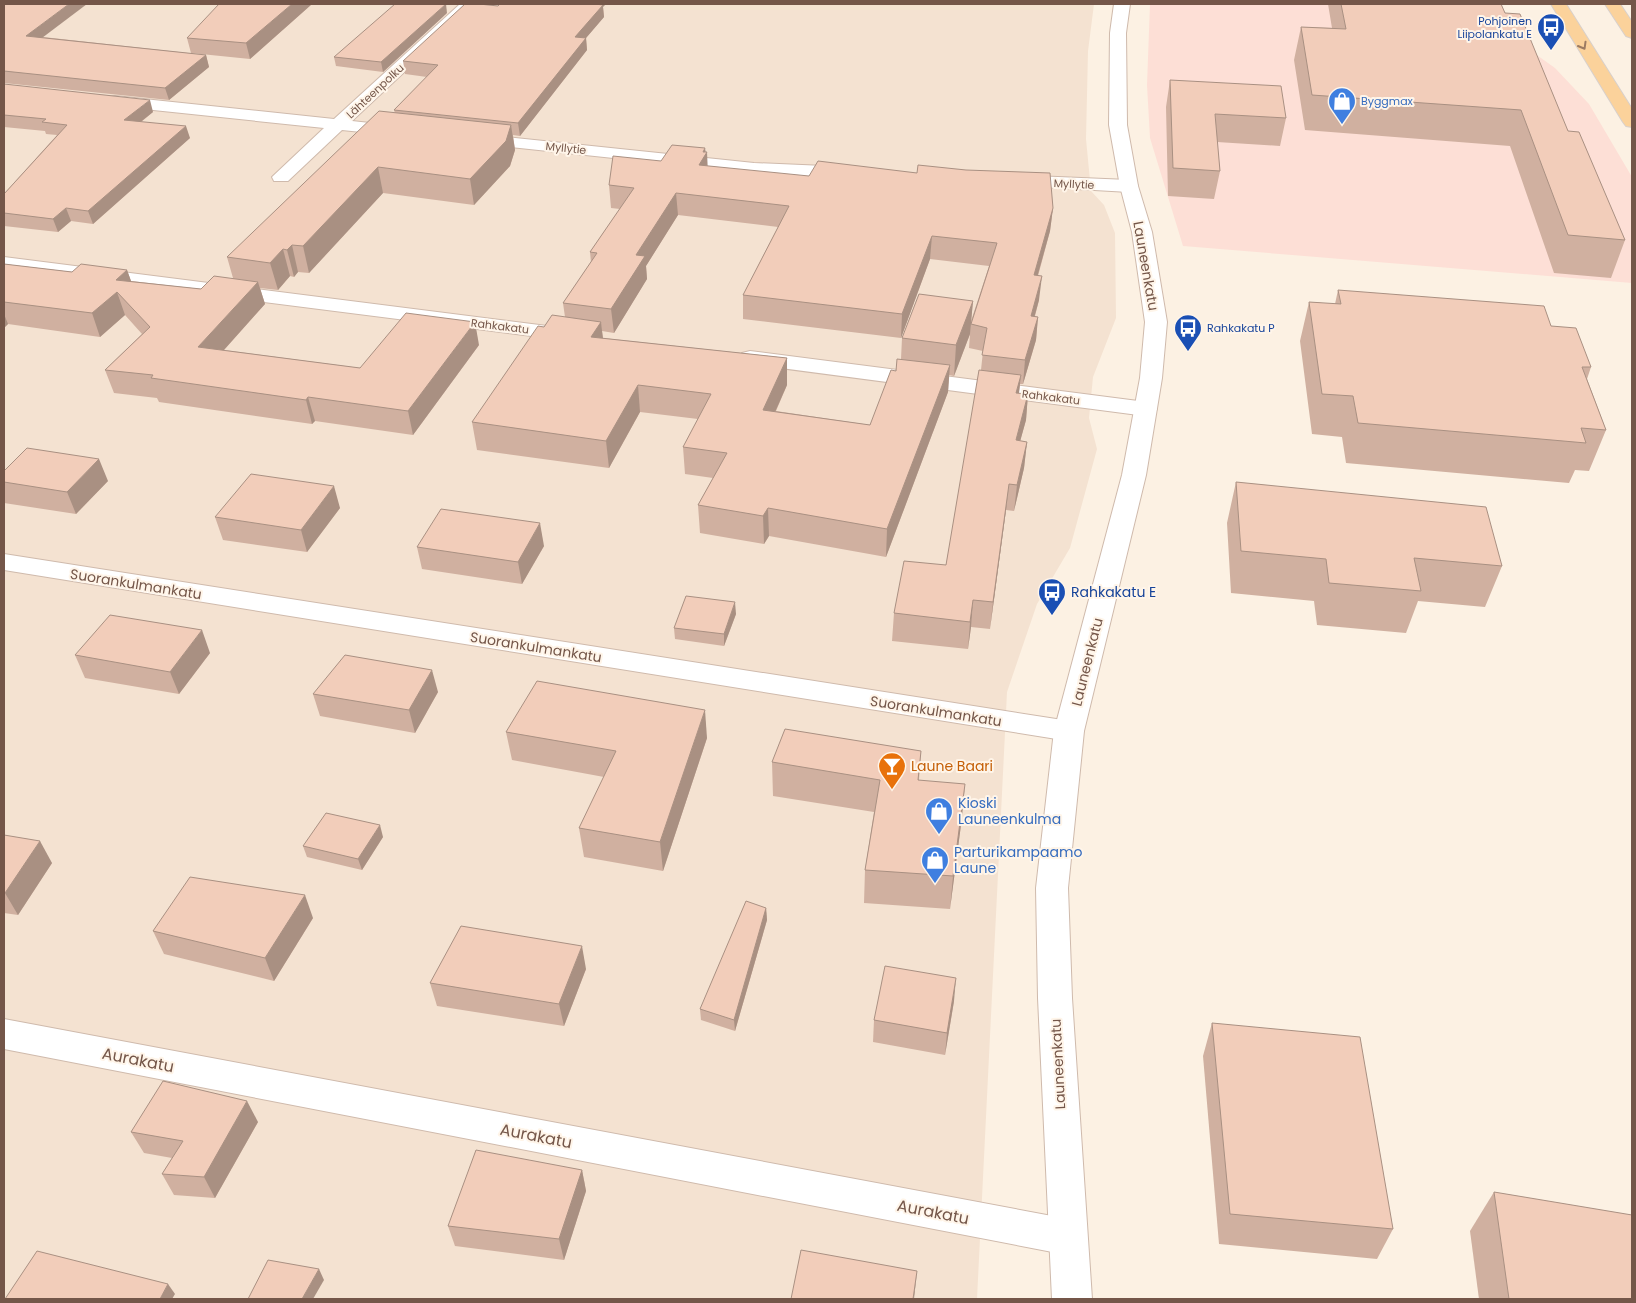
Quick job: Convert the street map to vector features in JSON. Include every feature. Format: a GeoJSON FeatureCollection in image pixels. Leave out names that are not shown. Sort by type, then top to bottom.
{"type":"FeatureCollection","features":[{"type":"Feature","properties":{"kind":"main road"},"geometry":{"type":"LineString","coordinates":[[1558,4],[1632,122]]}},
{"type":"Feature","properties":{"kind":"main road"},"geometry":{"type":"LineString","coordinates":[[1613,4],[1632,33]]}},
{"type":"Feature","properties":{"kind":"street","name":"Lähteenpolku"},"geometry":{"type":"LineString","coordinates":[[281,177],[469,4]]}},
{"type":"Feature","properties":{"kind":"street","name":"Launeenkatu"},"geometry":{"type":"LineString","coordinates":[[1072,1299],[1055,998],[1052,888],[1069,731],[1134,475],[1146,409],[1156,322],[1142,232],[1129,186],[1118,125],[1118,33],[1122,4]]}},
{"type":"Feature","properties":{"kind":"street"},"geometry":{"type":"LineString","coordinates":[[102,99],[418,133]]}},
{"type":"Feature","properties":{"kind":"street","name":"Myllytie"},"geometry":{"type":"LineString","coordinates":[[457,137],[754,168],[861,174]]}},
{"type":"Feature","properties":{"kind":"street","name":"Myllytie"},"geometry":{"type":"LineString","coordinates":[[997,180],[1129,186]]}},
{"type":"Feature","properties":{"kind":"street","name":"Rahkakatu"},"geometry":{"type":"LineString","coordinates":[[4,263],[593,338]]}},
{"type":"Feature","properties":{"kind":"street","name":"Rahkakatu"},"geometry":{"type":"LineString","coordinates":[[731,356],[1146,409]]}},
{"type":"Feature","properties":{"kind":"street","name":"Suorankulmankatu"},"geometry":{"type":"LineString","coordinates":[[4,562],[1069,731]]}},
{"type":"Feature","properties":{"kind":"street","name":"Aurakatu"},"geometry":{"type":"LineString","coordinates":[[4,1034],[1068,1237]]}},
{"type":"Feature","properties":{"kind":"shaded area"},"geometry":{"type":"Polygon","coordinates":[[[4,4],[1094,4],[1088,51],[1086,139],[1091,191],[1104,205],[1115,233],[1116,318],[1093,377],[1089,418],[1097,449],[1070,548],[1037,604],[1007,692],[977,1299],[4,1299],[4,4]]]}},
{"type":"Feature","properties":{"kind":"shaded area"},"geometry":{"type":"Polygon","coordinates":[[[1150,4],[1492,4],[1527,48],[1555,68],[1589,104],[1632,177],[1632,283],[1183,246],[1150,138],[1147,85],[1150,4]]]}},
{"type":"Feature","properties":{"kind":"building"},"geometry":{"type":"Polygon","coordinates":[[[4,4],[69,4],[26,36],[206,55],[165,88],[4,71],[4,4]]]}},
{"type":"Feature","properties":{"kind":"building"},"geometry":{"type":"Polygon","coordinates":[[[219,4],[292,4],[246,43],[187,38],[219,4]]]}},
{"type":"Feature","properties":{"kind":"building"},"geometry":{"type":"Polygon","coordinates":[[[395,4],[446,4],[381,62],[334,57],[395,4]]]}},
{"type":"Feature","properties":{"kind":"building"},"geometry":{"type":"Polygon","coordinates":[[[465,4],[498,6],[500,4],[603,5],[575,37],[586,38],[518,123],[394,110],[438,65],[403,61],[465,4]]]}},
{"type":"Feature","properties":{"kind":"building"},"geometry":{"type":"Polygon","coordinates":[[[1341,4],[1501,4],[1505,13],[1520,14],[1568,131],[1579,132],[1625,240],[1568,235],[1521,110],[1312,95],[1301,27],[1346,29],[1341,4]]]}},
{"type":"Feature","properties":{"kind":"building"},"geometry":{"type":"Polygon","coordinates":[[[1170,80],[1281,86],[1286,118],[1215,114],[1220,171],[1173,168],[1170,80]]]}},
{"type":"Feature","properties":{"kind":"building"},"geometry":{"type":"Polygon","coordinates":[[[4,84],[150,100],[124,120],[186,126],[88,211],[66,208],[53,219],[4,213],[4,194],[67,125],[42,122],[46,119],[4,115],[4,84]]]}},
{"type":"Feature","properties":{"kind":"building"},"geometry":{"type":"Polygon","coordinates":[[[379,111],[511,125],[506,141],[470,179],[378,167],[303,246],[292,245],[287,250],[283,249],[270,263],[227,257],[379,111]]]}},
{"type":"Feature","properties":{"kind":"building"},"geometry":{"type":"Polygon","coordinates":[[[672,145],[705,148],[703,152],[707,152],[699,165],[809,176],[818,161],[917,173],[918,165],[966,170],[1050,173],[1053,208],[1034,275],[1042,276],[1031,316],[1038,317],[1025,360],[982,355],[987,328],[971,324],[997,243],[932,236],[902,314],[743,295],[789,206],[676,193],[636,255],[645,256],[611,309],[563,303],[597,253],[590,252],[634,188],[609,185],[613,156],[661,161],[672,145]]]}},
{"type":"Feature","properties":{"kind":"building"},"geometry":{"type":"Polygon","coordinates":[[[4,264],[72,272],[81,264],[127,270],[116,280],[201,289],[214,276],[258,282],[198,347],[360,368],[406,313],[475,322],[408,411],[308,397],[306,400],[151,378],[153,375],[105,370],[150,327],[117,292],[92,313],[4,302],[4,264]]]}},
{"type":"Feature","properties":{"kind":"building"},"geometry":{"type":"Polygon","coordinates":[[[1338,290],[1544,306],[1551,326],[1576,328],[1591,367],[1582,367],[1606,430],[1581,428],[1586,443],[1358,423],[1353,396],[1322,394],[1309,302],[1341,304],[1338,290]]]}},
{"type":"Feature","properties":{"kind":"building"},"geometry":{"type":"Polygon","coordinates":[[[919,294],[973,301],[956,345],[902,338],[919,294]]]}},
{"type":"Feature","properties":{"kind":"building"},"geometry":{"type":"Polygon","coordinates":[[[552,315],[601,322],[591,337],[787,358],[763,410],[870,425],[891,370],[896,371],[897,359],[950,365],[887,529],[768,508],[763,516],[698,505],[727,453],[683,447],[711,394],[638,385],[606,441],[472,422],[538,326],[544,327],[552,315]]]}},
{"type":"Feature","properties":{"kind":"building"},"geometry":{"type":"Polygon","coordinates":[[[979,370],[1021,375],[1016,393],[1028,394],[1016,440],[1027,442],[1017,485],[1009,484],[993,602],[973,600],[970,622],[894,613],[904,561],[946,565],[979,370]]]}},
{"type":"Feature","properties":{"kind":"building"},"geometry":{"type":"Polygon","coordinates":[[[27,448],[99,459],[67,492],[4,482],[4,471],[27,448]]]}},
{"type":"Feature","properties":{"kind":"building"},"geometry":{"type":"Polygon","coordinates":[[[251,474],[334,486],[301,530],[215,517],[251,474]]]}},
{"type":"Feature","properties":{"kind":"building"},"geometry":{"type":"Polygon","coordinates":[[[1236,482],[1486,507],[1502,566],[1414,558],[1421,591],[1329,583],[1326,559],[1241,551],[1236,482]]]}},
{"type":"Feature","properties":{"kind":"building"},"geometry":{"type":"Polygon","coordinates":[[[441,509],[540,523],[518,562],[417,547],[441,509]]]}},
{"type":"Feature","properties":{"kind":"building"},"geometry":{"type":"Polygon","coordinates":[[[686,596],[735,602],[724,634],[674,628],[686,596]]]}},
{"type":"Feature","properties":{"kind":"building"},"geometry":{"type":"Polygon","coordinates":[[[110,615],[202,630],[170,672],[75,655],[110,615]]]}},
{"type":"Feature","properties":{"kind":"building"},"geometry":{"type":"Polygon","coordinates":[[[345,655],[432,670],[409,710],[313,694],[345,655]]]}},
{"type":"Feature","properties":{"kind":"building"},"geometry":{"type":"Polygon","coordinates":[[[537,681],[705,710],[660,842],[579,828],[616,751],[506,732],[537,681]]]}},
{"type":"Feature","properties":{"kind":"building"},"geometry":{"type":"Polygon","coordinates":[[[785,729],[921,751],[918,780],[965,784],[953,876],[865,870],[880,780],[772,762],[785,729]]]}},
{"type":"Feature","properties":{"kind":"building"},"geometry":{"type":"Polygon","coordinates":[[[326,813],[380,825],[358,859],[303,846],[326,813]]]}},
{"type":"Feature","properties":{"kind":"building"},"geometry":{"type":"Polygon","coordinates":[[[4,835],[40,841],[5,893],[4,893],[4,835]]]}},
{"type":"Feature","properties":{"kind":"building"},"geometry":{"type":"Polygon","coordinates":[[[190,877],[305,895],[265,958],[153,931],[190,877]]]}},
{"type":"Feature","properties":{"kind":"building"},"geometry":{"type":"Polygon","coordinates":[[[746,901],[766,908],[734,1020],[700,1009],[746,901]]]}},
{"type":"Feature","properties":{"kind":"building"},"geometry":{"type":"Polygon","coordinates":[[[461,926],[582,946],[559,1004],[430,983],[461,926]]]}},
{"type":"Feature","properties":{"kind":"building"},"geometry":{"type":"Polygon","coordinates":[[[885,966],[956,978],[947,1033],[874,1020],[885,966]]]}},
{"type":"Feature","properties":{"kind":"building"},"geometry":{"type":"Polygon","coordinates":[[[1212,1023],[1360,1037],[1393,1229],[1230,1214],[1212,1023]]]}},
{"type":"Feature","properties":{"kind":"building"},"geometry":{"type":"Polygon","coordinates":[[[163,1081],[247,1101],[204,1177],[162,1174],[183,1141],[131,1132],[163,1081]]]}},
{"type":"Feature","properties":{"kind":"building"},"geometry":{"type":"Polygon","coordinates":[[[476,1150],[582,1170],[559,1239],[448,1226],[476,1150]]]}},
{"type":"Feature","properties":{"kind":"building"},"geometry":{"type":"Polygon","coordinates":[[[1494,1192],[1632,1215],[1632,1299],[1509,1299],[1494,1192]]]}},
{"type":"Feature","properties":{"kind":"building"},"geometry":{"type":"Polygon","coordinates":[[[801,1250],[917,1271],[913,1299],[791,1299],[801,1250]]]}},
{"type":"Feature","properties":{"kind":"building"},"geometry":{"type":"Polygon","coordinates":[[[37,1251],[168,1284],[160,1299],[5,1299],[37,1251]]]}},
{"type":"Feature","properties":{"kind":"building"},"geometry":{"type":"Polygon","coordinates":[[[268,1260],[319,1269],[302,1299],[248,1299],[268,1260]]]}},
{"type":"Feature","properties":{"kind":"place","name":"Pohjoinen Liipolankatu E"},"geometry":{"type":"Point","coordinates":[1551,51]}},
{"type":"Feature","properties":{"kind":"place","name":"Byggmax"},"geometry":{"type":"Point","coordinates":[1342,125]}},
{"type":"Feature","properties":{"kind":"place","name":"Rahkakatu P"},"geometry":{"type":"Point","coordinates":[1188,352]}},
{"type":"Feature","properties":{"kind":"place","name":"Rahkakatu E"},"geometry":{"type":"Point","coordinates":[1052,616]}},
{"type":"Feature","properties":{"kind":"place","name":"Laune Baari"},"geometry":{"type":"Point","coordinates":[892,790]}},
{"type":"Feature","properties":{"kind":"place","name":"Kioski Launeenkulma"},"geometry":{"type":"Point","coordinates":[939,835]}},
{"type":"Feature","properties":{"kind":"place","name":"Parturikampaamo Laune"},"geometry":{"type":"Point","coordinates":[935,884]}}]}
